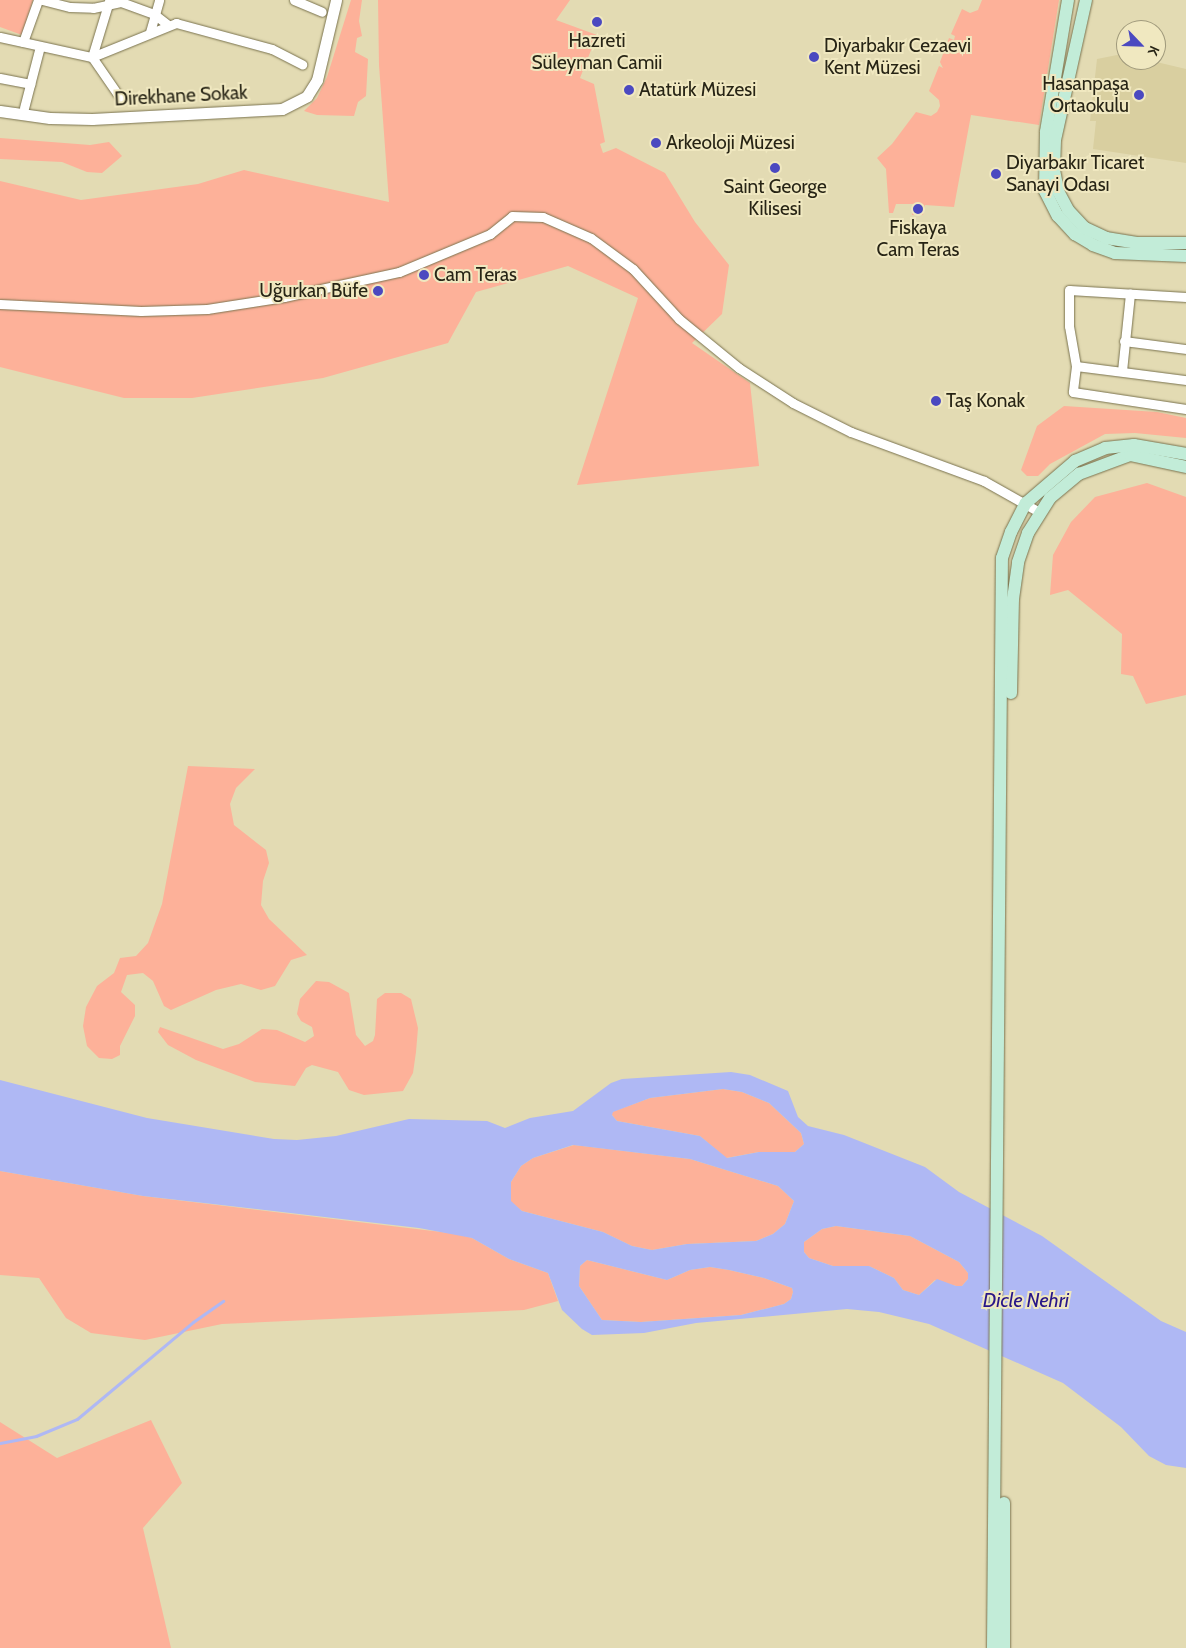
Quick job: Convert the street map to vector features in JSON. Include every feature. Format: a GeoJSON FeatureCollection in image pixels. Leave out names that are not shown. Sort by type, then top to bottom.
{"type":"FeatureCollection","features":[{"type":"Feature","properties":{"kind":"main road"},"geometry":{"type":"LineString","coordinates":[[1068,0],[1046,132],[1045,191],[1058,216],[1075,234],[1093,245],[1115,253],[1186,256]]}},
{"type":"Feature","properties":{"kind":"main road"},"geometry":{"type":"LineString","coordinates":[[1086,0],[1055,140],[1054,170],[1058,190],[1068,210],[1085,228],[1106,238],[1136,243],[1186,243]]}},
{"type":"Feature","properties":{"kind":"main road"},"geometry":{"type":"LineString","coordinates":[[993,1648],[1000,1494],[1003,1290],[1007,736],[1002,558],[1011,532],[1026,503],[1075,461],[1105,448],[1151,446],[1186,454]]}},
{"type":"Feature","properties":{"kind":"main road"},"geometry":{"type":"LineString","coordinates":[[1007,736],[1016,571],[1028,533],[1050,498],[1078,474],[1106,461],[1130,455],[1186,467]]}},
{"type":"Feature","properties":{"kind":"main road"},"geometry":{"type":"LineString","coordinates":[[1000,1494],[1004,1648]]}},
{"type":"Feature","properties":{"kind":"street"},"geometry":{"type":"LineString","coordinates":[[23,42],[40,0],[70,7],[121,2],[154,14],[168,25]]}},
{"type":"Feature","properties":{"kind":"street"},"geometry":{"type":"LineString","coordinates":[[150,32],[159,0]]}},
{"type":"Feature","properties":{"kind":"street"},"geometry":{"type":"LineString","coordinates":[[294,0],[322,12]]}},
{"type":"Feature","properties":{"kind":"street","name":"Direkhane Sokak"},"geometry":{"type":"LineString","coordinates":[[0,111],[50,118],[92,118],[282,109],[307,96],[317,80],[327,45],[336,0]]}},
{"type":"Feature","properties":{"kind":"street"},"geometry":{"type":"LineString","coordinates":[[92,57],[109,2]]}},
{"type":"Feature","properties":{"kind":"street"},"geometry":{"type":"LineString","coordinates":[[0,37],[92,57],[176,23],[272,49],[302,64]]}},
{"type":"Feature","properties":{"kind":"street"},"geometry":{"type":"LineString","coordinates":[[24,108],[40,46]]}},
{"type":"Feature","properties":{"kind":"street"},"geometry":{"type":"LineString","coordinates":[[92,57],[120,99]]}},
{"type":"Feature","properties":{"kind":"street"},"geometry":{"type":"LineString","coordinates":[[0,78],[30,84]]}},
{"type":"Feature","properties":{"kind":"street"},"geometry":{"type":"LineString","coordinates":[[0,304],[141,311],[207,309],[275,299],[399,272],[490,234],[512,216],[543,217],[591,238],[612,253],[633,269],[679,319],[739,368],[793,403],[851,432],[945,464],[1026,503],[1041,513]]}},
{"type":"Feature","properties":{"kind":"street"},"geometry":{"type":"LineString","coordinates":[[1186,297],[1069,290],[1069,326],[1076,366],[1073,392],[1186,408]]}},
{"type":"Feature","properties":{"kind":"street"},"geometry":{"type":"LineString","coordinates":[[1122,371],[1130,293]]}},
{"type":"Feature","properties":{"kind":"street"},"geometry":{"type":"LineString","coordinates":[[1124,341],[1186,349]]}},
{"type":"Feature","properties":{"kind":"street"},"geometry":{"type":"LineString","coordinates":[[1076,366],[1186,380]]}},
{"type":"Feature","properties":{"kind":"shaded area"},"geometry":{"type":"Polygon","coordinates":[[[0,0],[33,0],[22,35],[0,27],[0,0]]]}},
{"type":"Feature","properties":{"kind":"shaded area"},"geometry":{"type":"Polygon","coordinates":[[[351,0],[362,0],[359,21],[362,36],[357,38],[355,52],[368,59],[366,96],[358,102],[354,116],[317,115],[304,111],[317,98],[327,77],[351,0]]]}},
{"type":"Feature","properties":{"kind":"shaded area"},"geometry":{"type":"Polygon","coordinates":[[[378,0],[570,0],[556,20],[597,35],[580,78],[594,84],[605,142],[600,144],[603,153],[616,148],[665,173],[695,222],[729,265],[722,314],[692,343],[750,383],[759,466],[577,485],[638,298],[568,266],[476,292],[448,343],[323,378],[192,398],[124,398],[0,367],[0,181],[81,200],[198,184],[244,170],[389,202],[379,65],[378,0]]]}},
{"type":"Feature","properties":{"kind":"shaded area"},"geometry":{"type":"Polygon","coordinates":[[[982,0],[1059,0],[1039,125],[971,115],[954,207],[925,205],[923,215],[912,215],[914,204],[896,204],[893,213],[889,213],[886,169],[877,158],[892,144],[916,112],[931,116],[937,112],[940,106],[939,100],[929,91],[939,66],[943,68],[940,62],[949,38],[954,40],[955,36],[951,34],[962,9],[970,13],[978,10],[982,0]]]}},
{"type":"Feature","properties":{"kind":"shaded area","name":"Hasanpaşa Ortaokulu"},"geometry":{"type":"Polygon","coordinates":[[[1116,55],[1116,70],[1166,70],[1166,64],[1186,69],[1186,163],[1093,149],[1096,121],[1090,121],[1097,59],[1116,55]]]}},
{"type":"Feature","properties":{"kind":"shaded area"},"geometry":{"type":"Polygon","coordinates":[[[0,138],[90,145],[109,142],[122,156],[102,173],[87,172],[62,162],[0,159],[0,138]]]}},
{"type":"Feature","properties":{"kind":"shaded area"},"geometry":{"type":"Polygon","coordinates":[[[1064,406],[1157,412],[1186,418],[1186,438],[1135,433],[1105,434],[1050,464],[1038,476],[1027,476],[1021,470],[1037,426],[1064,406]]]}},
{"type":"Feature","properties":{"kind":"shaded area"},"geometry":{"type":"Polygon","coordinates":[[[1147,483],[1186,497],[1186,695],[1146,704],[1133,676],[1121,674],[1122,634],[1068,590],[1050,595],[1053,555],[1071,522],[1095,497],[1147,483]]]}},
{"type":"Feature","properties":{"kind":"shaded area"},"geometry":{"type":"Polygon","coordinates":[[[188,766],[255,769],[236,788],[230,804],[234,825],[266,850],[269,863],[263,881],[261,905],[269,919],[307,955],[291,960],[275,986],[261,990],[241,984],[216,990],[171,1010],[164,1006],[153,981],[143,973],[127,975],[121,992],[135,1005],[135,1016],[120,1046],[120,1055],[112,1059],[99,1058],[87,1046],[83,1026],[86,1007],[97,986],[114,973],[120,958],[136,956],[148,943],[162,904],[188,766]]]}},
{"type":"Feature","properties":{"kind":"shaded area"},"geometry":{"type":"Polygon","coordinates":[[[316,981],[329,982],[349,993],[356,1035],[365,1046],[373,1041],[375,1035],[377,999],[385,993],[401,993],[411,999],[418,1028],[416,1052],[413,1073],[403,1091],[364,1095],[349,1090],[338,1072],[312,1065],[306,1068],[295,1086],[255,1082],[196,1060],[168,1045],[158,1032],[160,1027],[223,1049],[239,1044],[262,1029],[277,1030],[305,1042],[314,1036],[312,1027],[301,1021],[297,1014],[300,999],[316,981]]]}},
{"type":"Feature","properties":{"kind":"shaded area"},"geometry":{"type":"Polygon","coordinates":[[[723,1089],[742,1092],[769,1103],[801,1133],[804,1144],[795,1152],[759,1152],[726,1158],[700,1136],[617,1121],[612,1115],[612,1112],[650,1098],[723,1089]]]}},
{"type":"Feature","properties":{"kind":"shaded area"},"geometry":{"type":"Polygon","coordinates":[[[574,1145],[690,1159],[778,1186],[794,1201],[785,1224],[773,1234],[756,1241],[687,1244],[652,1250],[632,1246],[603,1232],[522,1211],[511,1202],[511,1182],[521,1166],[533,1158],[574,1145]]]}},
{"type":"Feature","properties":{"kind":"shaded area"},"geometry":{"type":"Polygon","coordinates":[[[0,1171],[143,1196],[458,1234],[472,1238],[509,1259],[548,1273],[558,1301],[524,1310],[222,1324],[145,1340],[91,1333],[66,1318],[39,1278],[0,1275],[0,1171]]]}},
{"type":"Feature","properties":{"kind":"shaded area"},"geometry":{"type":"Polygon","coordinates":[[[836,1226],[910,1236],[959,1262],[968,1273],[968,1279],[962,1286],[935,1280],[919,1295],[903,1290],[894,1278],[869,1266],[833,1266],[809,1258],[804,1252],[804,1242],[822,1229],[836,1226]]]}},
{"type":"Feature","properties":{"kind":"shaded area"},"geometry":{"type":"Polygon","coordinates":[[[587,1260],[667,1280],[690,1270],[710,1267],[764,1278],[792,1288],[793,1292],[791,1299],[784,1304],[741,1315],[641,1322],[602,1320],[579,1286],[580,1266],[587,1260]]]}},
{"type":"Feature","properties":{"kind":"shaded area"},"geometry":{"type":"Polygon","coordinates":[[[151,1420],[182,1483],[143,1528],[171,1648],[0,1648],[0,1422],[57,1458],[151,1420]]]}},
{"type":"Feature","properties":{"kind":"water","name":"Dicle Nehri"},"geometry":{"type":"Polygon","coordinates":[[[731,1072],[750,1075],[788,1091],[798,1117],[808,1126],[844,1135],[925,1167],[959,1192],[1042,1236],[1161,1321],[1186,1332],[1186,1468],[1166,1465],[1149,1456],[1121,1427],[1063,1383],[929,1324],[879,1312],[847,1309],[696,1323],[644,1333],[592,1335],[582,1329],[562,1310],[548,1273],[509,1259],[472,1238],[419,1228],[143,1196],[0,1171],[0,1080],[147,1118],[274,1139],[297,1140],[336,1136],[409,1119],[487,1121],[505,1128],[530,1118],[573,1111],[611,1083],[622,1079],[731,1072]],[[723,1089],[650,1098],[613,1112],[612,1115],[617,1121],[700,1136],[727,1158],[759,1152],[795,1152],[804,1144],[801,1133],[769,1103],[742,1092],[723,1089]],[[573,1145],[533,1158],[521,1166],[511,1182],[511,1201],[522,1211],[603,1232],[632,1246],[652,1250],[687,1244],[756,1241],[773,1234],[785,1224],[794,1201],[778,1186],[690,1159],[573,1145]],[[836,1226],[822,1229],[804,1242],[804,1252],[809,1258],[833,1266],[869,1266],[894,1278],[903,1290],[919,1295],[937,1279],[956,1286],[962,1286],[968,1279],[968,1273],[959,1262],[910,1236],[836,1226]],[[587,1260],[580,1266],[579,1286],[602,1320],[641,1322],[741,1315],[784,1304],[791,1299],[793,1292],[792,1288],[764,1278],[710,1267],[690,1270],[667,1280],[587,1260]]]}},
{"type":"Feature","properties":{"kind":"waterway"},"geometry":{"type":"LineString","coordinates":[[0,1443],[36,1436],[77,1419],[193,1322],[223,1301]]}},
{"type":"Feature","properties":{"kind":"place","name":"Hazreti Süleyman Camii"},"geometry":{"type":"Point","coordinates":[597,22]}},
{"type":"Feature","properties":{"kind":"place","name":"Diyarbakır Cezaevi Kent Müzesi"},"geometry":{"type":"Point","coordinates":[814,57]}},
{"type":"Feature","properties":{"kind":"place","name":"Atatürk Müzesi"},"geometry":{"type":"Point","coordinates":[629,90]}},
{"type":"Feature","properties":{"kind":"place","name":"Hasanpaşa Ortaokulu"},"geometry":{"type":"Point","coordinates":[1139,95]}},
{"type":"Feature","properties":{"kind":"place","name":"Arkeoloji Müzesi"},"geometry":{"type":"Point","coordinates":[656,143]}},
{"type":"Feature","properties":{"kind":"place","name":"Saint George Kilisesi"},"geometry":{"type":"Point","coordinates":[775,168]}},
{"type":"Feature","properties":{"kind":"place","name":"Diyarbakır Ticaret Sanayi Odası"},"geometry":{"type":"Point","coordinates":[996,174]}},
{"type":"Feature","properties":{"kind":"place","name":"Fiskaya Cam Teras"},"geometry":{"type":"Point","coordinates":[918,209]}},
{"type":"Feature","properties":{"kind":"place","name":"Cam Teras"},"geometry":{"type":"Point","coordinates":[424,275]}},
{"type":"Feature","properties":{"kind":"place","name":"Uğurkan Büfe"},"geometry":{"type":"Point","coordinates":[378,291]}},
{"type":"Feature","properties":{"kind":"place","name":"Taş Konak"},"geometry":{"type":"Point","coordinates":[936,401]}}]}
